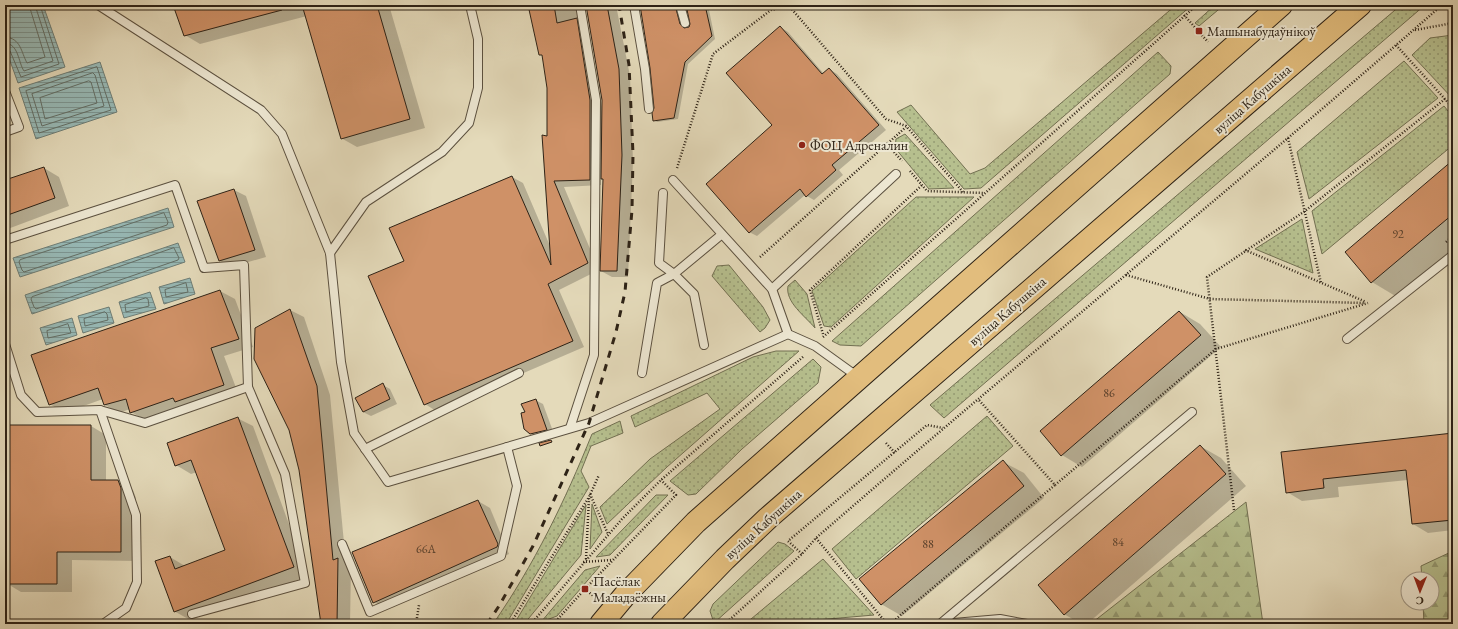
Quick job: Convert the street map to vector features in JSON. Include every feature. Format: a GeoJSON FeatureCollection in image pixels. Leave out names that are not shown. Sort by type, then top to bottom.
{"type":"FeatureCollection","features":[{"type":"Feature","properties":{"kind":"main road"},"geometry":{"type":"LineString","coordinates":[[601,624],[626,594],[696,522],[1280,5]]}},
{"type":"Feature","properties":{"kind":"main road","name":"вуліца Кабушкіна"},"geometry":{"type":"LineString","coordinates":[[668,622],[768,518],[1360,5]]}},
{"type":"Feature","properties":{"kind":"lane"},"geometry":{"type":"LineString","coordinates":[[98,5],[261,110],[282,134],[330,253],[341,362],[354,433],[388,482],[589,423],[788,334]]}},
{"type":"Feature","properties":{"kind":"lane"},"geometry":{"type":"LineString","coordinates":[[330,253],[366,202],[442,152],[469,123],[478,88],[478,39],[470,5]]}},
{"type":"Feature","properties":{"kind":"lane"},"geometry":{"type":"LineString","coordinates":[[570,428],[594,355],[596,100],[580,5]]}},
{"type":"Feature","properties":{"kind":"lane"},"geometry":{"type":"LineString","coordinates":[[634,5],[645,68],[649,109]]}},
{"type":"Feature","properties":{"kind":"lane"},"geometry":{"type":"LineString","coordinates":[[680,5],[684,23]]}},
{"type":"Feature","properties":{"kind":"lane"},"geometry":{"type":"LineString","coordinates":[[5,91],[19,127],[5,132]]}},
{"type":"Feature","properties":{"kind":"lane"},"geometry":{"type":"LineString","coordinates":[[772,289],[896,174]]}},
{"type":"Feature","properties":{"kind":"lane"},"geometry":{"type":"LineString","coordinates":[[673,180],[721,235],[772,289],[788,334],[815,346],[859,377]]}},
{"type":"Feature","properties":{"kind":"lane"},"geometry":{"type":"LineString","coordinates":[[5,240],[175,185],[204,268],[244,265],[248,387],[285,474],[305,583],[192,614]]}},
{"type":"Feature","properties":{"kind":"lane"},"geometry":{"type":"LineString","coordinates":[[663,193],[659,262],[674,274],[694,294],[704,345]]}},
{"type":"Feature","properties":{"kind":"lane"},"geometry":{"type":"LineString","coordinates":[[642,373],[657,283],[674,274],[721,235]]}},
{"type":"Feature","properties":{"kind":"lane"},"geometry":{"type":"LineString","coordinates":[[1347,339],[1453,255]]}},
{"type":"Feature","properties":{"kind":"lane"},"geometry":{"type":"LineString","coordinates":[[5,344],[22,395],[37,412],[100,410],[145,423],[248,387]]}},
{"type":"Feature","properties":{"kind":"lane"},"geometry":{"type":"LineString","coordinates":[[365,449],[519,373]]}},
{"type":"Feature","properties":{"kind":"lane"},"geometry":{"type":"LineString","coordinates":[[100,410],[136,515],[137,582],[126,608],[103,624]]}},
{"type":"Feature","properties":{"kind":"lane"},"geometry":{"type":"LineString","coordinates":[[941,624],[1192,412]]}},
{"type":"Feature","properties":{"kind":"lane"},"geometry":{"type":"LineString","coordinates":[[342,544],[370,612],[501,556],[517,486],[507,447]]}},
{"type":"Feature","properties":{"kind":"lane"},"geometry":{"type":"LineString","coordinates":[[941,624],[1000,619],[1027,624]]}},
{"type":"Feature","properties":{"kind":"path"},"geometry":{"type":"LineString","coordinates":[[531,624],[608,534],[661,480],[815,346],[823,337],[911,260],[984,193],[1197,5]]}},
{"type":"Feature","properties":{"kind":"path"},"geometry":{"type":"LineString","coordinates":[[725,624],[802,554],[816,538],[943,428],[1288,138],[1442,5]]}},
{"type":"Feature","properties":{"kind":"path"},"geometry":{"type":"LineString","coordinates":[[673,180],[713,54],[771,10],[792,6],[886,119],[906,126],[963,192]]}},
{"type":"Feature","properties":{"kind":"path"},"geometry":{"type":"LineString","coordinates":[[1184,15],[1199,32]]}},
{"type":"Feature","properties":{"kind":"path"},"geometry":{"type":"LineString","coordinates":[[1414,30],[1453,23]]}},
{"type":"Feature","properties":{"kind":"path"},"geometry":{"type":"LineString","coordinates":[[1396,44],[1453,108]]}},
{"type":"Feature","properties":{"kind":"path"},"geometry":{"type":"LineString","coordinates":[[1234,510],[1207,277],[1305,211],[1445,99]]}},
{"type":"Feature","properties":{"kind":"path"},"geometry":{"type":"LineString","coordinates":[[750,266],[906,126]]}},
{"type":"Feature","properties":{"kind":"path"},"geometry":{"type":"LineString","coordinates":[[1288,138],[1321,283]]}},
{"type":"Feature","properties":{"kind":"path"},"geometry":{"type":"LineString","coordinates":[[886,143],[927,191],[984,193]]}},
{"type":"Feature","properties":{"kind":"path"},"geometry":{"type":"LineString","coordinates":[[823,337],[810,290],[922,185]]}},
{"type":"Feature","properties":{"kind":"path"},"geometry":{"type":"LineString","coordinates":[[1441,246],[1453,236]]}},
{"type":"Feature","properties":{"kind":"path"},"geometry":{"type":"LineString","coordinates":[[1245,250],[1368,303]]}},
{"type":"Feature","properties":{"kind":"path"},"geometry":{"type":"LineString","coordinates":[[1125,275],[1210,299],[1368,303]]}},
{"type":"Feature","properties":{"kind":"path"},"geometry":{"type":"LineString","coordinates":[[892,624],[897,618],[1216,349],[1368,303],[1374,299]]}},
{"type":"Feature","properties":{"kind":"path"},"geometry":{"type":"LineString","coordinates":[[978,399],[1056,485]]}},
{"type":"Feature","properties":{"kind":"path"},"geometry":{"type":"LineString","coordinates":[[802,554],[788,541],[927,425],[943,428]]}},
{"type":"Feature","properties":{"kind":"path"},"geometry":{"type":"LineString","coordinates":[[510,624],[590,496],[599,475]]}},
{"type":"Feature","properties":{"kind":"path"},"geometry":{"type":"LineString","coordinates":[[547,624],[557,620],[676,495],[661,480]]}},
{"type":"Feature","properties":{"kind":"path"},"geometry":{"type":"LineString","coordinates":[[590,496],[608,534]]}},
{"type":"Feature","properties":{"kind":"path"},"geometry":{"type":"LineString","coordinates":[[586,559],[590,496]]}},
{"type":"Feature","properties":{"kind":"path"},"geometry":{"type":"LineString","coordinates":[[816,538],[887,624]]}},
{"type":"Feature","properties":{"kind":"path"},"geometry":{"type":"LineString","coordinates":[[583,562],[613,560]]}},
{"type":"Feature","properties":{"kind":"green space"},"geometry":{"type":"Polygon","coordinates":[[[1176,5],[1192,5],[981,188],[964,189],[897,112],[911,105],[970,174],[985,168],[1176,5]]]}},
{"type":"Feature","properties":{"kind":"green space"},"geometry":{"type":"Polygon","coordinates":[[[1215,5],[1224,5],[1199,26],[1195,23],[1215,5]]]}},
{"type":"Feature","properties":{"kind":"green space"},"geometry":{"type":"Polygon","coordinates":[[[1401,5],[1425,5],[944,418],[930,405],[1401,5]]]}},
{"type":"Feature","properties":{"kind":"green space"},"geometry":{"type":"Polygon","coordinates":[[[1453,35],[1453,99],[1412,55],[1430,38],[1453,35]]]}},
{"type":"Feature","properties":{"kind":"green space"},"geometry":{"type":"Polygon","coordinates":[[[1158,52],[1171,66],[1170,74],[861,346],[840,345],[832,341],[1158,52]]]}},
{"type":"Feature","properties":{"kind":"green space"},"geometry":{"type":"Polygon","coordinates":[[[1404,61],[1438,98],[1309,199],[1297,152],[1404,61]]]}},
{"type":"Feature","properties":{"kind":"green space"},"geometry":{"type":"Polygon","coordinates":[[[1444,106],[1453,117],[1453,145],[1322,254],[1312,211],[1444,106]]]}},
{"type":"Feature","properties":{"kind":"green space"},"geometry":{"type":"Polygon","coordinates":[[[905,134],[954,188],[929,189],[895,148],[896,139],[905,134]]]}},
{"type":"Feature","properties":{"kind":"green space"},"geometry":{"type":"Polygon","coordinates":[[[916,197],[974,197],[831,327],[824,326],[812,291],[916,197]]]}},
{"type":"Feature","properties":{"kind":"green space"},"geometry":{"type":"Polygon","coordinates":[[[1302,219],[1313,273],[1255,249],[1302,219]]]}},
{"type":"Feature","properties":{"kind":"green space"},"geometry":{"type":"Polygon","coordinates":[[[729,265],[763,307],[770,320],[765,328],[760,332],[712,276],[717,266],[729,265]]]}},
{"type":"Feature","properties":{"kind":"green space"},"geometry":{"type":"Polygon","coordinates":[[[795,280],[807,294],[815,328],[790,298],[788,286],[795,280]]]}},
{"type":"Feature","properties":{"kind":"green space"},"geometry":{"type":"Polygon","coordinates":[[[776,351],[799,351],[667,467],[607,524],[600,507],[650,459],[720,409],[707,393],[635,427],[631,416],[753,357],[776,351]]]}},
{"type":"Feature","properties":{"kind":"green space"},"geometry":{"type":"Polygon","coordinates":[[[813,359],[821,367],[818,383],[742,449],[696,494],[688,495],[670,481],[813,359]]]}},
{"type":"Feature","properties":{"kind":"green space"},"geometry":{"type":"Polygon","coordinates":[[[987,416],[1013,446],[856,579],[832,549],[987,416]]]}},
{"type":"Feature","properties":{"kind":"green space"},"geometry":{"type":"Polygon","coordinates":[[[620,421],[623,433],[591,446],[581,471],[589,487],[506,624],[493,624],[522,579],[548,532],[571,484],[592,434],[620,421]]]}},
{"type":"Feature","properties":{"kind":"green space"},"geometry":{"type":"Polygon","coordinates":[[[656,495],[668,495],[610,555],[596,557],[656,495]]]}},
{"type":"Feature","properties":{"kind":"green space"},"geometry":{"type":"Polygon","coordinates":[[[1246,502],[1263,624],[1096,624],[1093,622],[1246,502]]]}},
{"type":"Feature","properties":{"kind":"green space"},"geometry":{"type":"Polygon","coordinates":[[[592,504],[602,532],[590,549],[592,504]]]}},
{"type":"Feature","properties":{"kind":"green space"},"geometry":{"type":"Polygon","coordinates":[[[586,505],[581,555],[524,624],[514,624],[586,505]]]}},
{"type":"Feature","properties":{"kind":"green space"},"geometry":{"type":"Polygon","coordinates":[[[778,542],[785,544],[794,551],[714,623],[710,611],[713,604],[778,542]]]}},
{"type":"Feature","properties":{"kind":"green space"},"geometry":{"type":"Polygon","coordinates":[[[1453,551],[1453,624],[1424,624],[1423,611],[1440,611],[1440,571],[1421,571],[1421,566],[1453,551]]]}},
{"type":"Feature","properties":{"kind":"green space"},"geometry":{"type":"Polygon","coordinates":[[[823,559],[874,615],[771,624],[745,624],[823,559]]]}},
{"type":"Feature","properties":{"kind":"green space"},"geometry":{"type":"Polygon","coordinates":[[[600,566],[557,616],[541,622],[585,570],[600,566]]]}},
{"type":"Feature","properties":{"kind":"water"},"geometry":{"type":"Polygon","coordinates":[[[5,5],[43,5],[65,67],[18,83],[5,47],[5,5]]]}},
{"type":"Feature","properties":{"kind":"water"},"geometry":{"type":"Polygon","coordinates":[[[100,62],[117,112],[36,139],[19,88],[100,62]]]}},
{"type":"Feature","properties":{"kind":"water"},"geometry":{"type":"Polygon","coordinates":[[[168,208],[174,227],[20,277],[13,258],[168,208]]]}},
{"type":"Feature","properties":{"kind":"water"},"geometry":{"type":"Polygon","coordinates":[[[178,243],[185,262],[32,314],[25,295],[178,243]]]}},
{"type":"Feature","properties":{"kind":"water"},"geometry":{"type":"Polygon","coordinates":[[[190,278],[195,294],[164,304],[159,287],[190,278]]]}},
{"type":"Feature","properties":{"kind":"water"},"geometry":{"type":"Polygon","coordinates":[[[150,292],[156,309],[124,318],[119,302],[150,292]]]}},
{"type":"Feature","properties":{"kind":"water"},"geometry":{"type":"Polygon","coordinates":[[[109,307],[114,323],[83,333],[78,316],[109,307]]]}},
{"type":"Feature","properties":{"kind":"water"},"geometry":{"type":"Polygon","coordinates":[[[72,318],[77,335],[46,345],[40,328],[72,318]]]}},
{"type":"Feature","properties":{"kind":"building"},"geometry":{"type":"Polygon","coordinates":[[[173,5],[281,5],[282,10],[184,36],[173,5]]]}},
{"type":"Feature","properties":{"kind":"building"},"geometry":{"type":"Polygon","coordinates":[[[302,5],[377,5],[410,119],[341,139],[302,5]]]}},
{"type":"Feature","properties":{"kind":"building"},"geometry":{"type":"Polygon","coordinates":[[[528,5],[554,5],[557,23],[577,18],[590,100],[590,180],[554,181],[588,263],[548,284],[573,341],[424,405],[368,276],[404,261],[389,228],[512,176],[551,265],[542,135],[547,136],[547,88],[542,55],[539,55],[528,5]]]}},
{"type":"Feature","properties":{"kind":"building"},"geometry":{"type":"Polygon","coordinates":[[[586,5],[607,5],[619,69],[622,155],[617,271],[600,271],[603,179],[601,179],[602,100],[586,5]]]}},
{"type":"Feature","properties":{"kind":"building"},"geometry":{"type":"Polygon","coordinates":[[[640,5],[675,5],[680,24],[684,28],[689,27],[690,24],[686,5],[705,5],[712,36],[685,62],[674,118],[653,121],[652,113],[654,108],[650,68],[640,5]]]}},
{"type":"Feature","properties":{"kind":"building","name":"ФОЦ Адреналин"},"geometry":{"type":"Polygon","coordinates":[[[780,26],[822,74],[829,68],[879,125],[832,165],[836,170],[806,197],[800,189],[749,233],[706,184],[772,125],[726,73],[780,26]]]}},
{"type":"Feature","properties":{"kind":"building"},"geometry":{"type":"Polygon","coordinates":[[[1453,160],[1453,214],[1371,283],[1345,252],[1453,160]]]}},
{"type":"Feature","properties":{"kind":"building"},"geometry":{"type":"Polygon","coordinates":[[[44,167],[55,198],[5,216],[5,180],[44,167]]]}},
{"type":"Feature","properties":{"kind":"building"},"geometry":{"type":"Polygon","coordinates":[[[234,189],[255,250],[219,261],[197,201],[234,189]]]}},
{"type":"Feature","properties":{"kind":"building"},"geometry":{"type":"Polygon","coordinates":[[[220,290],[239,339],[211,348],[224,385],[175,402],[173,398],[130,413],[126,399],[104,405],[98,388],[49,405],[31,355],[220,290]]]}},
{"type":"Feature","properties":{"kind":"building"},"geometry":{"type":"Polygon","coordinates":[[[290,309],[317,386],[333,560],[338,558],[337,624],[321,624],[299,470],[289,430],[254,359],[255,328],[290,309]]]}},
{"type":"Feature","properties":{"kind":"building"},"geometry":{"type":"Polygon","coordinates":[[[1179,311],[1201,335],[1061,456],[1040,431],[1179,311]]]}},
{"type":"Feature","properties":{"kind":"building"},"geometry":{"type":"Polygon","coordinates":[[[383,383],[390,399],[363,412],[355,398],[383,383]]]}},
{"type":"Feature","properties":{"kind":"building"},"geometry":{"type":"Polygon","coordinates":[[[536,399],[547,430],[530,434],[524,429],[521,413],[525,412],[521,404],[536,399]]]}},
{"type":"Feature","properties":{"kind":"building"},"geometry":{"type":"Polygon","coordinates":[[[238,417],[294,567],[174,612],[155,561],[170,556],[175,569],[225,550],[191,460],[175,466],[167,443],[238,417]]]}},
{"type":"Feature","properties":{"kind":"building"},"geometry":{"type":"Polygon","coordinates":[[[5,425],[91,425],[91,480],[118,480],[121,488],[121,552],[57,552],[57,584],[5,584],[5,425]]]}},
{"type":"Feature","properties":{"kind":"building"},"geometry":{"type":"Polygon","coordinates":[[[1453,433],[1453,520],[1412,524],[1406,470],[1323,479],[1324,488],[1286,493],[1281,452],[1453,433]]]}},
{"type":"Feature","properties":{"kind":"building"},"geometry":{"type":"Polygon","coordinates":[[[551,440],[552,442],[540,446],[539,443],[551,440]]]}},
{"type":"Feature","properties":{"kind":"building"},"geometry":{"type":"Polygon","coordinates":[[[1200,445],[1226,474],[1064,615],[1038,585],[1200,445]]]}},
{"type":"Feature","properties":{"kind":"building"},"geometry":{"type":"Polygon","coordinates":[[[1003,460],[1024,486],[881,605],[859,579],[1003,460]]]}},
{"type":"Feature","properties":{"kind":"building"},"geometry":{"type":"Polygon","coordinates":[[[478,500],[498,544],[497,547],[373,603],[352,552],[478,500]]]}},
{"type":"Feature","properties":{"kind":"railway"},"geometry":{"type":"LineString","coordinates":[[487,624],[533,546],[589,423],[616,332],[625,292],[632,210],[633,154],[629,65],[619,5]]}},
{"type":"Feature","properties":{"kind":"place","name":"Машынабудаўнікоў"},"geometry":{"type":"Point","coordinates":[1199,31]}},
{"type":"Feature","properties":{"kind":"place","name":"ФОЦ Адреналин"},"geometry":{"type":"Point","coordinates":[802,145]}},
{"type":"Feature","properties":{"kind":"place","name":"Пасёлак Маладзёжны"},"geometry":{"type":"Point","coordinates":[585,589]}}]}
